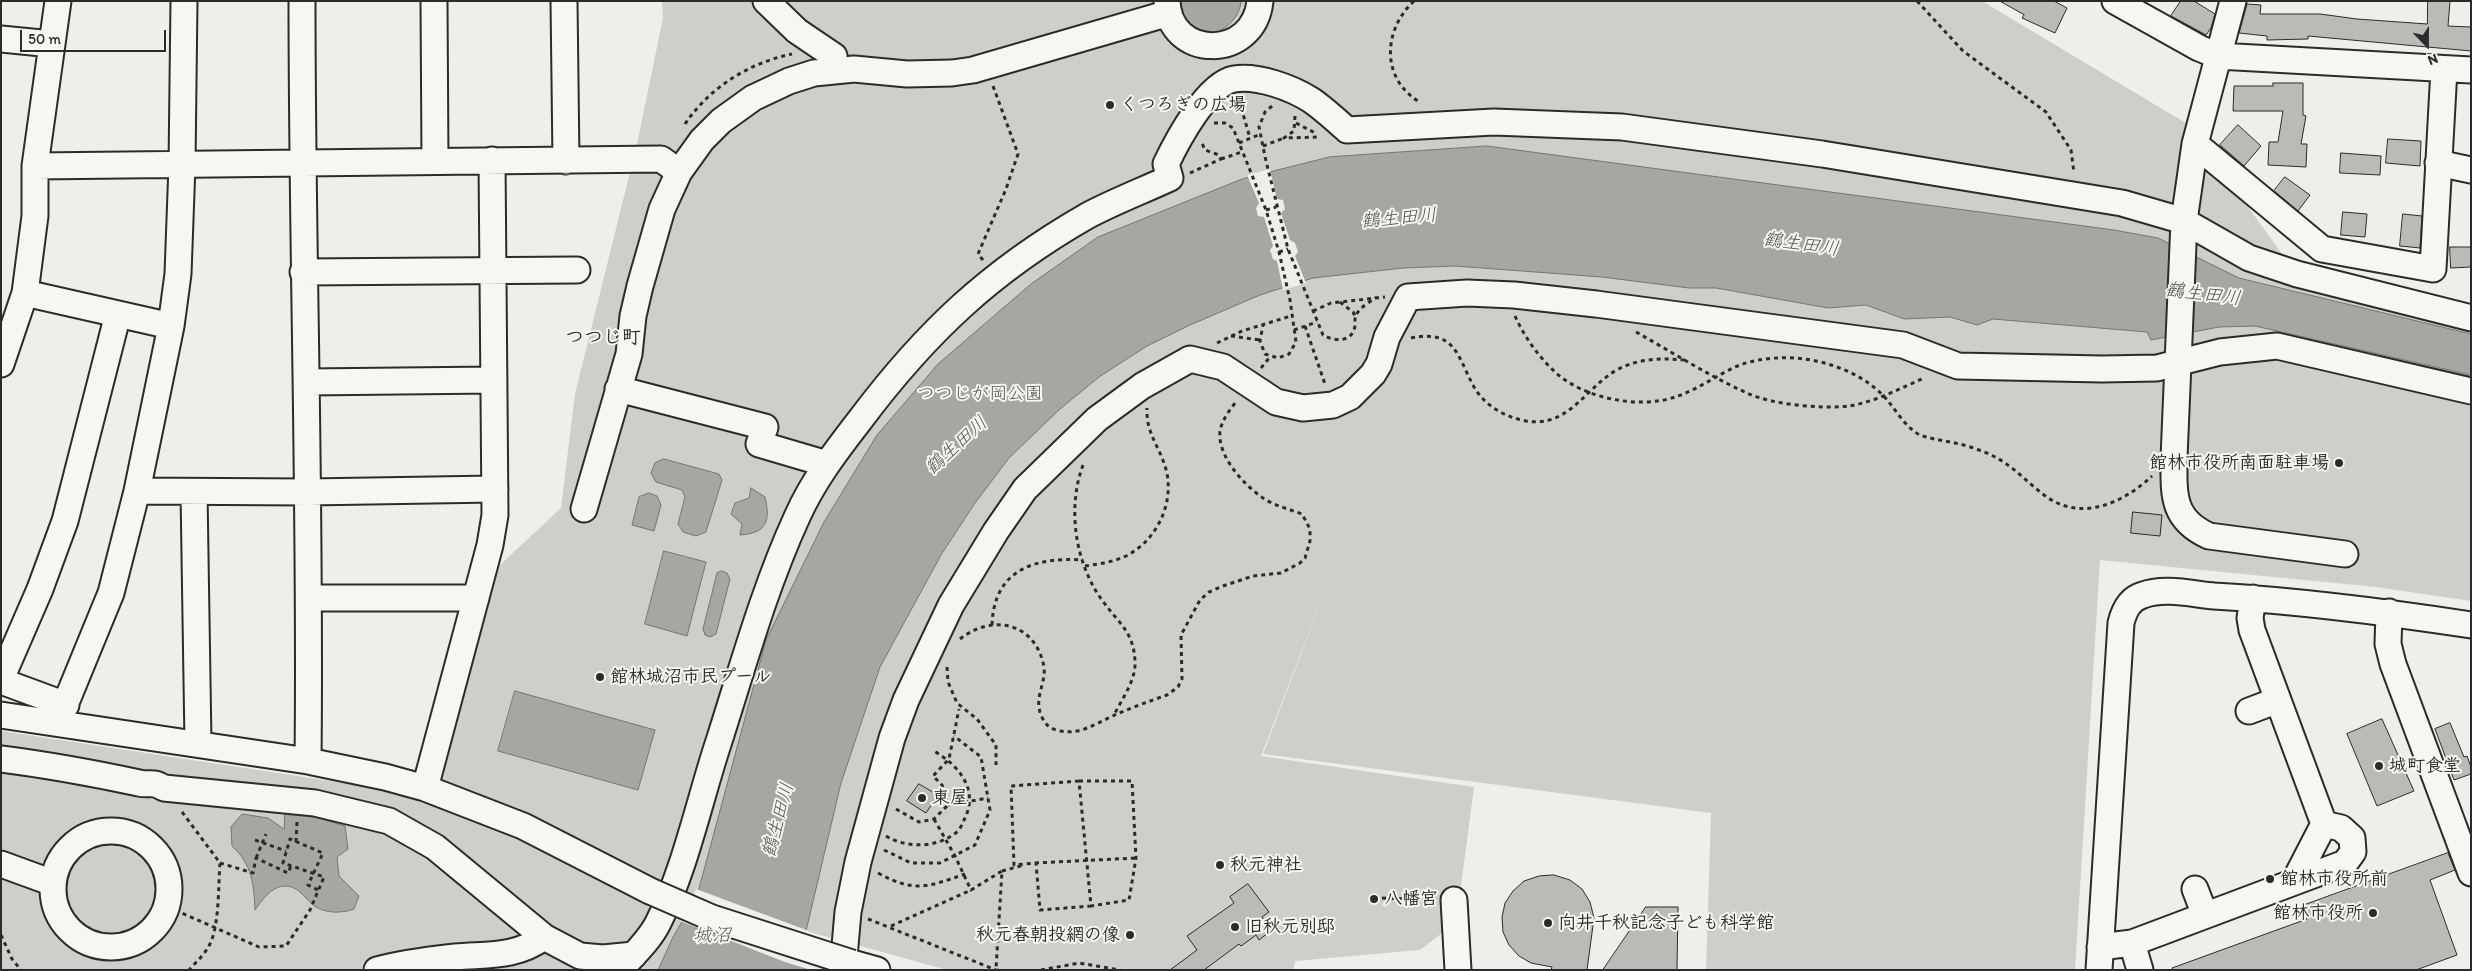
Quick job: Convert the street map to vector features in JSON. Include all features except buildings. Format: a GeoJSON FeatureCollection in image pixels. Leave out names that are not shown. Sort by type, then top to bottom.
{"type":"FeatureCollection","features":[{"type":"Feature","properties":{"kind":"street"},"geometry":{"type":"LineString","coordinates":[[1,364],[25,293],[35,216],[35,166],[58,1]]}},
{"type":"Feature","properties":{"kind":"street"},"geometry":{"type":"LineString","coordinates":[[62,714],[111,593],[137,492],[171,326],[178,274],[182,165],[184,1]]}},
{"type":"Feature","properties":{"kind":"street"},"geometry":{"type":"LineString","coordinates":[[302,1],[303,272],[307,382],[310,598],[308,761]]}},
{"type":"Feature","properties":{"kind":"street"},"geometry":{"type":"LineString","coordinates":[[434,1],[436,161]]}},
{"type":"Feature","properties":{"kind":"street"},"geometry":{"type":"LineString","coordinates":[[564,1],[566,161]]}},
{"type":"Feature","properties":{"kind":"street"},"geometry":{"type":"LineString","coordinates":[[766,1],[797,31],[834,56]]}},
{"type":"Feature","properties":{"kind":"street"},"geometry":{"type":"LineString","coordinates":[[584,509],[629,354],[633,316],[656,228],[669,190],[694,150],[721,121],[753,98],[789,81],[814,73],[867,68],[915,74],[952,73],[986,67],[1168,7],[1176,27],[1188,38],[1202,45],[1225,46],[1248,31],[1257,17],[1260,1]]}},
{"type":"Feature","properties":{"kind":"street"},"geometry":{"type":"LineString","coordinates":[[2115,1],[2199,48],[2218,56],[2471,70]]}},
{"type":"Feature","properties":{"kind":"street"},"geometry":{"type":"LineString","coordinates":[[2232,1],[2195,144],[2184,227],[2174,496],[2186,520],[2200,532],[2218,538],[2345,554]]}},
{"type":"Feature","properties":{"kind":"street"},"geometry":{"type":"LineString","coordinates":[[1,39],[52,44]]}},
{"type":"Feature","properties":{"kind":"street"},"geometry":{"type":"LineString","coordinates":[[2195,144],[2322,249],[2433,269],[2444,69]]}},
{"type":"Feature","properties":{"kind":"street"},"geometry":{"type":"LineString","coordinates":[[1,759],[84,770],[142,784],[154,782],[164,788],[315,803],[389,821],[435,847],[544,937],[580,956],[627,962],[658,924],[674,884],[773,577],[797,517],[827,464],[908,358],[972,294],[1014,262],[1088,216],[1170,178],[1166,164],[1186,126],[1220,87],[1234,79],[1258,80],[1294,92],[1312,101],[1347,130],[1494,122],[1622,127],[1822,154],[2122,203],[2184,227],[2250,258],[2287,270],[2471,318]]}},
{"type":"Feature","properties":{"kind":"street"},"geometry":{"type":"LineString","coordinates":[[35,166],[661,159],[679,172]]}},
{"type":"Feature","properties":{"kind":"street"},"geometry":{"type":"LineString","coordinates":[[425,788],[490,545],[495,489],[492,160]]}},
{"type":"Feature","properties":{"kind":"street"},"geometry":{"type":"LineString","coordinates":[[2438,163],[2471,170]]}},
{"type":"Feature","properties":{"kind":"street"},"geometry":{"type":"LineString","coordinates":[[303,272],[577,270]]}},
{"type":"Feature","properties":{"kind":"street"},"geometry":{"type":"LineString","coordinates":[[25,293],[171,326]]}},
{"type":"Feature","properties":{"kind":"street"},"geometry":{"type":"LineString","coordinates":[[851,966],[844,957],[848,912],[858,862],[892,738],[906,700],[952,605],[996,531],[1025,489],[1097,419],[1154,378],[1190,358],[1223,367],[1276,402],[1286,406],[1313,408],[1333,405],[1350,397],[1367,381],[1379,364],[1383,347],[1395,318],[1408,297],[1467,293],[1596,304],[1903,345],[1958,366],[2102,369],[2157,368],[2179,355],[2277,346],[2471,391]]}},
{"type":"Feature","properties":{"kind":"street"},"geometry":{"type":"LineString","coordinates":[[62,714],[1,680],[40,589],[65,521],[118,314]]}},
{"type":"Feature","properties":{"kind":"street"},"geometry":{"type":"LineString","coordinates":[[307,382],[494,380]]}},
{"type":"Feature","properties":{"kind":"street"},"geometry":{"type":"LineString","coordinates":[[618,389],[765,427],[759,444],[827,464]]}},
{"type":"Feature","properties":{"kind":"street"},"geometry":{"type":"LineString","coordinates":[[137,492],[495,489]]}},
{"type":"Feature","properties":{"kind":"street"},"geometry":{"type":"LineString","coordinates":[[194,492],[198,743]]}},
{"type":"Feature","properties":{"kind":"street"},"geometry":{"type":"LineString","coordinates":[[2324,824],[2341,828],[2352,838],[2354,846],[2350,859],[2345,864],[2132,943],[2100,958],[2121,623],[2124,611],[2140,595],[2158,592],[2253,598],[2389,612],[2471,625]]}},
{"type":"Feature","properties":{"kind":"street"},"geometry":{"type":"LineString","coordinates":[[310,598],[476,598]]}},
{"type":"Feature","properties":{"kind":"street"},"geometry":{"type":"LineString","coordinates":[[2253,598],[2250,618],[2252,630],[2324,824],[2294,882]]}},
{"type":"Feature","properties":{"kind":"street"},"geometry":{"type":"LineString","coordinates":[[2389,612],[2388,644],[2393,664],[2471,873]]}},
{"type":"Feature","properties":{"kind":"street"},"geometry":{"type":"LineString","coordinates":[[2249,710],[2278,700]]}},
{"type":"Feature","properties":{"kind":"street"},"geometry":{"type":"LineString","coordinates":[[1,715],[62,714],[198,743],[350,768],[425,788],[523,826],[650,891],[712,918],[851,966],[877,970]]}},
{"type":"Feature","properties":{"kind":"street"},"geometry":{"type":"LineString","coordinates":[[101,831],[121,831],[140,837],[156,850],[166,867],[170,887],[168,907],[158,925],[144,939],[125,946],[106,948],[88,943],[72,933],[60,919],[54,901],[53,883],[58,865],[68,849],[83,838],[101,831]]}},
{"type":"Feature","properties":{"kind":"street"},"geometry":{"type":"LineString","coordinates":[[1,864],[53,883]]}},
{"type":"Feature","properties":{"kind":"street"},"geometry":{"type":"LineString","coordinates":[[2195,889],[2205,915]]}},
{"type":"Feature","properties":{"kind":"street"},"geometry":{"type":"LineString","coordinates":[[1454,900],[1458,970]]}},
{"type":"Feature","properties":{"kind":"street"},"geometry":{"type":"LineString","coordinates":[[378,970],[455,957],[513,952],[529,948],[544,937]]}},
{"type":"Feature","properties":{"kind":"street"},"geometry":{"type":"LineString","coordinates":[[2132,943],[2140,970]]}},
{"type":"Feature","properties":{"kind":"path"},"geometry":{"type":"LineString","coordinates":[[1414,1],[1402,13],[1396,26],[1390,59],[1400,86],[1412,98],[1427,106]]}},
{"type":"Feature","properties":{"kind":"path"},"geometry":{"type":"LineString","coordinates":[[1917,1],[1963,51],[2046,112],[2071,150],[2077,196]]}},
{"type":"Feature","properties":{"kind":"path"},"geometry":{"type":"LineString","coordinates":[[983,260],[978,254],[1006,189],[1018,154],[986,67]]}},
{"type":"Feature","properties":{"kind":"path"},"geometry":{"type":"LineString","coordinates":[[1234,79],[1250,138]]}},
{"type":"Feature","properties":{"kind":"path"},"geometry":{"type":"LineString","coordinates":[[1277,104],[1265,112],[1259,127],[1276,206],[1288,249],[1317,322],[1324,335],[1336,340],[1344,339],[1354,330],[1353,312],[1340,302]]}},
{"type":"Feature","properties":{"kind":"path"},"geometry":{"type":"LineString","coordinates":[[1263,146],[1284,138],[1294,131],[1296,117],[1290,108]]}},
{"type":"Feature","properties":{"kind":"path"},"geometry":{"type":"LineString","coordinates":[[1208,124],[1225,123],[1233,128],[1266,210],[1279,252],[1290,300],[1296,342],[1293,349],[1284,357],[1278,358],[1265,354],[1261,349],[1260,340],[1263,325]]}},
{"type":"Feature","properties":{"kind":"path"},"geometry":{"type":"LineString","coordinates":[[1284,138],[1327,136],[1302,128],[1296,123]]}},
{"type":"Feature","properties":{"kind":"path"},"geometry":{"type":"LineString","coordinates":[[1239,142],[1261,134]]}},
{"type":"Feature","properties":{"kind":"path"},"geometry":{"type":"LineString","coordinates":[[1201,140],[1205,150],[1219,156],[1221,159]]}},
{"type":"Feature","properties":{"kind":"path"},"geometry":{"type":"LineString","coordinates":[[1170,178],[1200,170],[1221,159],[1242,152]]}},
{"type":"Feature","properties":{"kind":"path"},"geometry":{"type":"LineString","coordinates":[[1266,210],[1276,206]]}},
{"type":"Feature","properties":{"kind":"path"},"geometry":{"type":"LineString","coordinates":[[1279,252],[1288,249]]}},
{"type":"Feature","properties":{"kind":"path"},"geometry":{"type":"LineString","coordinates":[[1504,295],[1527,338],[1555,372],[1590,392],[1635,403],[1678,396],[1737,366],[1765,359],[1803,359],[1849,371],[1883,395],[1906,424],[1918,433],[1975,448],[1997,458],[2015,469],[2046,497],[2055,502],[2087,508],[2116,502],[2138,489],[2174,458]]}},
{"type":"Feature","properties":{"kind":"path"},"geometry":{"type":"LineString","coordinates":[[1313,311],[1340,302],[1377,297],[1408,297]]}},
{"type":"Feature","properties":{"kind":"path"},"geometry":{"type":"LineString","coordinates":[[1354,316],[1361,308],[1377,297]]}},
{"type":"Feature","properties":{"kind":"path"},"geometry":{"type":"LineString","coordinates":[[1190,358],[1230,336],[1291,316]]}},
{"type":"Feature","properties":{"kind":"path"},"geometry":{"type":"LineString","coordinates":[[1294,330],[1317,322]]}},
{"type":"Feature","properties":{"kind":"path"},"geometry":{"type":"LineString","coordinates":[[1305,326],[1333,405]]}},
{"type":"Feature","properties":{"kind":"path"},"geometry":{"type":"LineString","coordinates":[[1632,330],[1747,394],[1771,401],[1800,405],[1849,406],[1883,395],[1926,377]]}},
{"type":"Feature","properties":{"kind":"path"},"geometry":{"type":"LineString","coordinates":[[1230,336],[1260,340]]}},
{"type":"Feature","properties":{"kind":"path"},"geometry":{"type":"LineString","coordinates":[[1383,347],[1422,336],[1438,338],[1457,349],[1474,387],[1492,407],[1514,418],[1529,422],[1557,417],[1572,409],[1611,374],[1634,363],[1660,358],[1688,361]]}},
{"type":"Feature","properties":{"kind":"path"},"geometry":{"type":"LineString","coordinates":[[1085,566],[1116,559],[1142,546],[1151,535],[1167,507],[1168,483],[1166,467],[1152,439],[1147,418],[1154,378]]}},
{"type":"Feature","properties":{"kind":"path"},"geometry":{"type":"LineString","coordinates":[[957,643],[970,632],[992,625],[1014,626],[1036,645],[1044,667],[1044,678],[1038,701],[1040,711],[1048,726],[1068,733],[1084,730],[1113,716],[1167,695],[1178,687],[1182,679],[1181,635],[1200,600],[1209,592],[1253,576],[1290,570],[1305,558],[1310,541],[1310,529],[1302,514],[1275,504],[1250,489],[1233,469],[1221,444],[1220,432],[1224,421],[1231,408],[1251,386]]}},
{"type":"Feature","properties":{"kind":"path"},"geometry":{"type":"LineString","coordinates":[[1086,457],[1076,490],[1075,508],[1075,525],[1083,560],[1094,589],[1127,628],[1134,648],[1136,664],[1133,678],[1113,716]]}},
{"type":"Feature","properties":{"kind":"path"},"geometry":{"type":"LineString","coordinates":[[992,625],[996,599],[1009,579],[1020,571],[1031,564],[1044,560],[1083,560]]}},
{"type":"Feature","properties":{"kind":"path"},"geometry":{"type":"LineString","coordinates":[[948,663],[948,682],[953,696],[957,703],[977,719],[996,745],[996,765]]}},
{"type":"Feature","properties":{"kind":"path"},"geometry":{"type":"LineString","coordinates":[[948,804],[942,785],[933,776],[949,759],[959,709]]}},
{"type":"Feature","properties":{"kind":"path"},"geometry":{"type":"LineString","coordinates":[[883,850],[910,863],[940,864],[975,845],[990,810],[981,757],[954,736]]}},
{"type":"Feature","properties":{"kind":"path"},"geometry":{"type":"LineString","coordinates":[[885,833],[887,837],[909,846],[936,843],[959,831],[970,806],[966,780],[949,759],[932,750]]}},
{"type":"Feature","properties":{"kind":"path"},"geometry":{"type":"LineString","coordinates":[[1079,781],[1091,906]]}},
{"type":"Feature","properties":{"kind":"path"},"geometry":{"type":"LineString","coordinates":[[1036,862],[1040,910],[1091,906],[1128,900],[1136,858],[1132,781],[1079,781],[1011,786],[1014,865],[1036,862],[1086,859],[1136,858]]}},
{"type":"Feature","properties":{"kind":"path"},"geometry":{"type":"LineString","coordinates":[[896,809],[919,822],[934,819],[948,804],[988,798]]}},
{"type":"Feature","properties":{"kind":"path"},"geometry":{"type":"LineString","coordinates":[[179,808],[220,863],[253,872],[256,858],[266,834]]}},
{"type":"Feature","properties":{"kind":"path"},"geometry":{"type":"LineString","coordinates":[[934,819],[965,874],[971,890]]}},
{"type":"Feature","properties":{"kind":"path"},"geometry":{"type":"LineString","coordinates":[[168,907],[259,947],[286,946],[310,910],[324,877],[313,873],[291,866],[283,863],[290,839],[323,853],[313,873],[308,885],[318,890]]}},
{"type":"Feature","properties":{"kind":"path"},"geometry":{"type":"LineString","coordinates":[[255,840],[286,851]]}},
{"type":"Feature","properties":{"kind":"path"},"geometry":{"type":"LineString","coordinates":[[256,858],[288,873],[291,866]]}},
{"type":"Feature","properties":{"kind":"path"},"geometry":{"type":"LineString","coordinates":[[858,862],[898,884],[929,887],[965,874]]}},
{"type":"Feature","properties":{"kind":"path"},"geometry":{"type":"LineString","coordinates":[[891,927],[971,890],[1002,871],[1036,862]]}},
{"type":"Feature","properties":{"kind":"path"},"geometry":{"type":"LineString","coordinates":[[188,970],[209,948],[215,928],[218,917],[217,892],[220,863]]}},
{"type":"Feature","properties":{"kind":"path"},"geometry":{"type":"LineString","coordinates":[[848,912],[891,927],[997,970],[1002,871]]}},
{"type":"Feature","properties":{"kind":"path"},"geometry":{"type":"LineString","coordinates":[[1382,898],[1454,900]]}},
{"type":"Feature","properties":{"kind":"path"},"geometry":{"type":"LineString","coordinates":[[1,935],[12,959],[21,970]]}},
{"type":"Feature","properties":{"kind":"path"},"geometry":{"type":"LineString","coordinates":[[1041,970],[1079,963],[1120,970]]}},
{"type":"Feature","properties":{"kind":"green space","name":"つつじが岡公園"},"geometry":{"type":"Polygon","coordinates":[[[662,1],[1982,1],[2189,125],[2282,254],[2327,272],[2471,307],[2471,601],[2376,587],[2100,560],[2075,970],[1706,970],[1711,813],[1263,754],[1333,570],[1261,756],[1474,787],[1461,886],[1467,914],[1420,950],[1295,961],[1293,970],[947,970],[777,923],[673,937],[658,970],[1,970],[1,731],[436,797],[484,616],[500,565],[561,508],[575,394],[637,144],[663,18],[662,1]]]}},
{"type":"Feature","properties":{"kind":"water"},"geometry":{"type":"Polygon","coordinates":[[[1178,1],[1241,1],[1241,3],[1238,13],[1232,22],[1216,32],[1207,34],[1190,28],[1184,20],[1178,1]]]}},
{"type":"Feature","properties":{"kind":"water"},"geometry":{"type":"Polygon","coordinates":[[[1487,146],[2114,230],[2158,238],[2239,278],[2471,334],[2471,375],[2255,326],[2219,327],[2151,340],[2147,332],[1993,319],[1977,325],[1950,317],[1904,319],[1866,305],[1828,308],[1716,288],[1689,288],[1602,277],[1455,266],[1403,268],[1313,278],[1260,295],[1147,346],[1099,377],[1060,409],[1009,458],[975,503],[941,555],[880,667],[841,783],[806,931],[830,970],[658,970],[673,937],[697,896],[766,640],[824,522],[877,435],[938,364],[1031,284],[1098,237],[1242,179],[1329,157],[1487,146]]]}},
{"type":"Feature","properties":{"kind":"water"},"geometry":{"type":"Polygon","coordinates":[[[664,459],[719,474],[722,480],[706,532],[696,536],[683,532],[678,524],[685,497],[682,490],[656,482],[651,473],[655,463],[664,459]]]}},
{"type":"Feature","properties":{"kind":"water"},"geometry":{"type":"Polygon","coordinates":[[[751,488],[765,497],[767,519],[761,529],[756,532],[740,535],[742,524],[731,514],[735,503],[749,498],[751,488]]]}},
{"type":"Feature","properties":{"kind":"water"},"geometry":{"type":"Polygon","coordinates":[[[649,493],[657,496],[661,505],[654,531],[632,525],[639,497],[649,493]]]}},
{"type":"Feature","properties":{"kind":"water"},"geometry":{"type":"Polygon","coordinates":[[[664,551],[706,562],[687,636],[645,624],[664,551]]]}},
{"type":"Feature","properties":{"kind":"water"},"geometry":{"type":"Polygon","coordinates":[[[722,571],[727,573],[730,579],[716,634],[710,637],[705,635],[703,629],[717,573],[722,571]]]}},
{"type":"Feature","properties":{"kind":"water"},"geometry":{"type":"Polygon","coordinates":[[[515,691],[655,730],[638,790],[498,751],[515,691]]]}},
{"type":"Feature","properties":{"kind":"water"},"geometry":{"type":"Polygon","coordinates":[[[285,812],[305,814],[345,826],[348,849],[337,857],[339,876],[359,896],[354,909],[340,912],[325,911],[313,905],[296,889],[283,886],[267,895],[255,910],[251,875],[244,860],[232,846],[231,827],[242,814],[268,818],[284,829],[285,812]]]}},
{"type":"Feature","properties":{"kind":"pier"},"geometry":{"type":"Polygon","coordinates":[[[1270,169],[1277,199],[1283,200],[1285,209],[1281,213],[1290,240],[1295,243],[1298,252],[1295,256],[1306,283],[1283,290],[1277,261],[1273,259],[1270,250],[1273,246],[1264,217],[1258,216],[1256,208],[1259,203],[1247,175],[1270,169]]]}},
{"type":"Feature","properties":{"kind":"pier"},"geometry":{"type":"Polygon","coordinates":[[[696,889],[809,931],[832,970],[811,970],[785,962],[680,921],[696,889]]]}},
{"type":"Feature","properties":{"kind":"place","name":"くつろぎの広場"},"geometry":{"type":"Point","coordinates":[1110,105]}},
{"type":"Feature","properties":{"kind":"place","name":"館林市役所南面駐車場"},"geometry":{"type":"Point","coordinates":[2339,463]}},
{"type":"Feature","properties":{"kind":"place","name":"館林城沼市民プール"},"geometry":{"type":"Point","coordinates":[600,677]}},
{"type":"Feature","properties":{"kind":"place","name":"城町食堂"},"geometry":{"type":"Point","coordinates":[2379,766]}},
{"type":"Feature","properties":{"kind":"place","name":"東屋"},"geometry":{"type":"Point","coordinates":[922,798]}},
{"type":"Feature","properties":{"kind":"place","name":"秋元神社"},"geometry":{"type":"Point","coordinates":[1220,865]}},
{"type":"Feature","properties":{"kind":"place","name":"館林市役所前"},"geometry":{"type":"Point","coordinates":[2270,879]}},
{"type":"Feature","properties":{"kind":"place","name":"八幡宮"},"geometry":{"type":"Point","coordinates":[1374,899]}},
{"type":"Feature","properties":{"kind":"place","name":"館林市役所"},"geometry":{"type":"Point","coordinates":[2373,913]}},
{"type":"Feature","properties":{"kind":"place","name":"向井千秋記念子ども科学館"},"geometry":{"type":"Point","coordinates":[1548,923]}},
{"type":"Feature","properties":{"kind":"place","name":"旧秋元別邸"},"geometry":{"type":"Point","coordinates":[1235,927]}},
{"type":"Feature","properties":{"kind":"place","name":"秋元春朝投網の像"},"geometry":{"type":"Point","coordinates":[1130,935]}},
{"type":"Feature","properties":{"kind":"district","name":"つつじ町"},"geometry":{"type":"Point","coordinates":[603,338]}},
{"type":"Feature","properties":{"kind":"water label","name":"鶴生田川"},"geometry":{"type":"Point","coordinates":[1399,219]}},
{"type":"Feature","properties":{"kind":"water label","name":"鶴生田川"},"geometry":{"type":"Point","coordinates":[1801,245]}},
{"type":"Feature","properties":{"kind":"water label","name":"鶴生田川"},"geometry":{"type":"Point","coordinates":[2203,295]}},
{"type":"Feature","properties":{"kind":"water label","name":"鶴生田川"},"geometry":{"type":"Point","coordinates":[957,446]}},
{"type":"Feature","properties":{"kind":"water label","name":"鶴生田川"},"geometry":{"type":"Point","coordinates":[779,820]}},
{"type":"Feature","properties":{"kind":"water label","name":"城沼"},"geometry":{"type":"Point","coordinates":[712,936]}}]}
